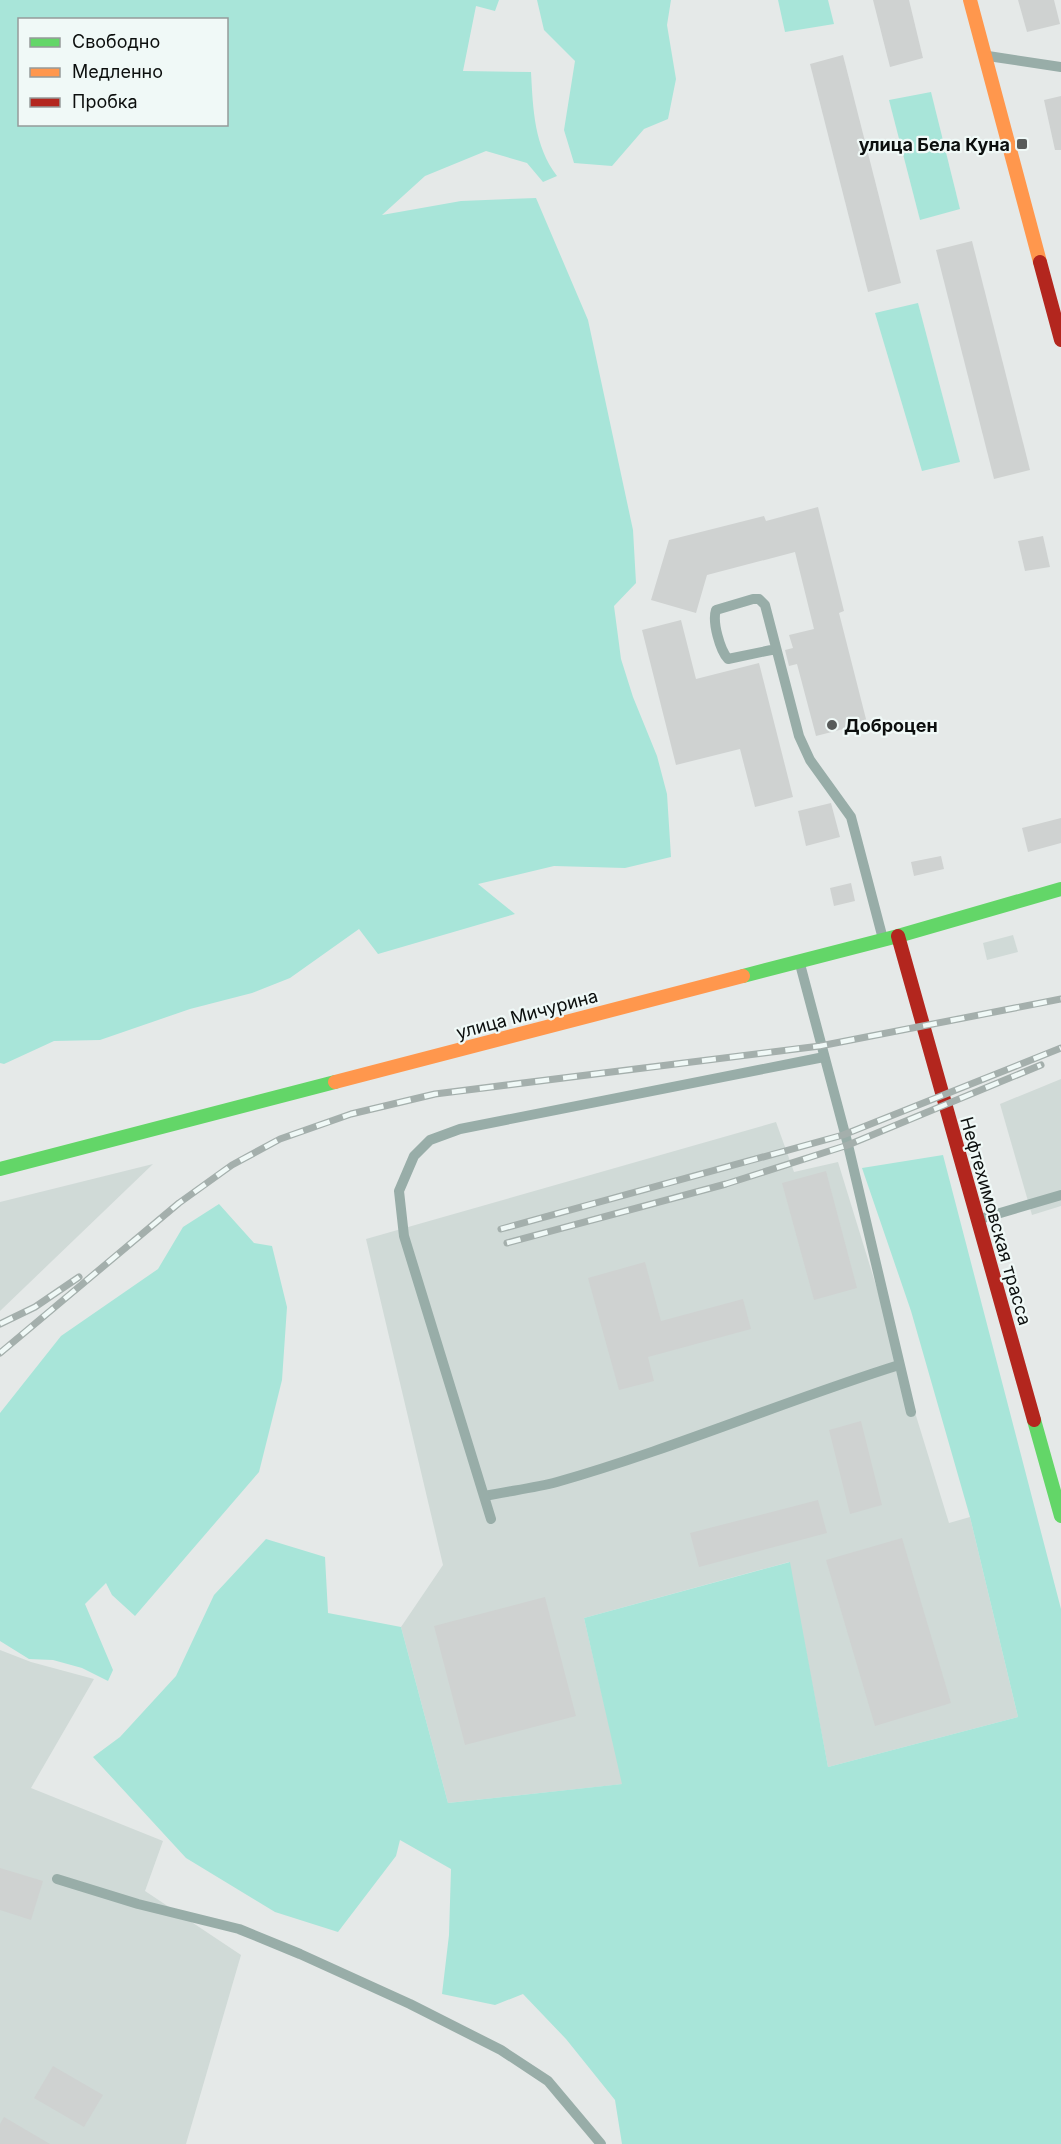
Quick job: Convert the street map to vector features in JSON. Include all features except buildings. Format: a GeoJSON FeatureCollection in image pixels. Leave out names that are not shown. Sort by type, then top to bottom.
{"type":"FeatureCollection","features":[{"type":"Feature","properties":{"kind":"main road"},"geometry":{"type":"LineString","coordinates":[[970,0],[1061,340]]}},
{"type":"Feature","properties":{"kind":"main road","name":"улица Мичурина"},"geometry":{"type":"LineString","coordinates":[[0,1169],[884,940],[1061,889]]}},
{"type":"Feature","properties":{"kind":"main road","name":"Нефтехимовская трасса"},"geometry":{"type":"LineString","coordinates":[[898,936],[1061,1516]]}},
{"type":"Feature","properties":{"kind":"lane"},"geometry":{"type":"LineString","coordinates":[[985,55],[1061,67]]}},
{"type":"Feature","properties":{"kind":"lane"},"geometry":{"type":"LineString","coordinates":[[776,649],[728,659],[723,651],[715,618],[716,610],[759,599],[765,605],[803,747],[847,810],[855,827],[884,940]]}},
{"type":"Feature","properties":{"kind":"lane"},"geometry":{"type":"LineString","coordinates":[[799,962],[848,1145],[911,1412]]}},
{"type":"Feature","properties":{"kind":"lane"},"geometry":{"type":"LineString","coordinates":[[491,1519],[404,1236],[399,1191],[414,1156],[430,1140],[460,1129],[824,1056]]}},
{"type":"Feature","properties":{"kind":"lane"},"geometry":{"type":"LineString","coordinates":[[977,1220],[1061,1195]]}},
{"type":"Feature","properties":{"kind":"lane"},"geometry":{"type":"LineString","coordinates":[[485,1496],[555,1482],[695,1438],[827,1387],[899,1365]]}},
{"type":"Feature","properties":{"kind":"lane"},"geometry":{"type":"LineString","coordinates":[[57,1879],[138,1904],[239,1929],[411,2004],[501,2050],[549,2082],[601,2144]]}},
{"type":"Feature","properties":{"kind":"shaded area"},"geometry":{"type":"Polygon","coordinates":[[[1013,935],[1018,952],[987,960],[983,943],[1013,935]]]}},
{"type":"Feature","properties":{"kind":"shaded area"},"geometry":{"type":"Polygon","coordinates":[[[1061,1079],[1061,1206],[1032,1215],[1000,1104],[1061,1079]]]}},
{"type":"Feature","properties":{"kind":"shaded area"},"geometry":{"type":"Polygon","coordinates":[[[776,1122],[794,1172],[838,1162],[949,1523],[970,1517],[1018,1717],[828,1767],[789,1562],[584,1618],[623,1784],[448,1803],[401,1627],[443,1565],[366,1239],[776,1122]]]}},
{"type":"Feature","properties":{"kind":"shaded area"},"geometry":{"type":"Polygon","coordinates":[[[153,1164],[0,1311],[0,1202],[153,1164]]]}},
{"type":"Feature","properties":{"kind":"shaded area"},"geometry":{"type":"Polygon","coordinates":[[[0,1650],[31,1662],[94,1679],[31,1788],[163,1841],[145,1891],[241,1955],[186,2144],[0,2144],[0,1650]]]}},
{"type":"Feature","properties":{"kind":"green space"},"geometry":{"type":"Polygon","coordinates":[[[0,0],[499,0],[495,11],[476,6],[463,71],[531,72],[534,113],[539,140],[557,176],[543,182],[527,163],[486,151],[425,176],[382,215],[461,201],[536,198],[588,320],[633,530],[636,583],[614,606],[621,659],[633,697],[657,756],[667,794],[671,857],[625,868],[554,866],[478,884],[515,914],[378,954],[359,929],[290,978],[252,993],[190,1009],[100,1040],[54,1041],[4,1064],[0,1063],[0,0]]]}},
{"type":"Feature","properties":{"kind":"green space"},"geometry":{"type":"Polygon","coordinates":[[[537,0],[671,0],[667,25],[676,79],[668,119],[644,129],[612,166],[574,163],[564,130],[575,61],[544,30],[537,0]]]}},
{"type":"Feature","properties":{"kind":"green space"},"geometry":{"type":"Polygon","coordinates":[[[778,0],[828,0],[834,24],[785,32],[778,0]]]}},
{"type":"Feature","properties":{"kind":"green space"},"geometry":{"type":"Polygon","coordinates":[[[931,92],[960,209],[920,220],[889,100],[931,92]]]}},
{"type":"Feature","properties":{"kind":"green space"},"geometry":{"type":"Polygon","coordinates":[[[918,303],[960,462],[922,471],[875,313],[918,303]]]}},
{"type":"Feature","properties":{"kind":"green space"},"geometry":{"type":"Polygon","coordinates":[[[943,1155],[1061,1609],[1061,2144],[622,2144],[615,2100],[566,2039],[523,1994],[495,2005],[442,1994],[449,1935],[451,1869],[400,1840],[396,1856],[338,1932],[275,1912],[186,1858],[93,1757],[120,1737],[176,1676],[214,1595],[266,1539],[325,1557],[328,1613],[401,1627],[448,1803],[622,1784],[584,1618],[790,1562],[828,1767],[1018,1717],[970,1517],[911,1311],[862,1168],[943,1155]]]}},
{"type":"Feature","properties":{"kind":"green space"},"geometry":{"type":"Polygon","coordinates":[[[219,1204],[254,1243],[272,1246],[287,1307],[282,1380],[259,1472],[135,1616],[112,1595],[106,1583],[85,1604],[113,1670],[108,1681],[82,1668],[53,1660],[29,1659],[0,1641],[0,1413],[61,1336],[158,1269],[183,1227],[219,1204]]]}},
{"type":"Feature","properties":{"kind":"railway"},"geometry":{"type":"LineString","coordinates":[[0,1353],[179,1203],[232,1165],[280,1139],[351,1114],[435,1094],[820,1046],[1061,999]]}},
{"type":"Feature","properties":{"kind":"railway"},"geometry":{"type":"LineString","coordinates":[[501,1229],[843,1135],[1061,1048]]}},
{"type":"Feature","properties":{"kind":"railway"},"geometry":{"type":"LineString","coordinates":[[507,1243],[726,1184],[848,1145],[1041,1065]]}},
{"type":"Feature","properties":{"kind":"railway"},"geometry":{"type":"LineString","coordinates":[[0,1324],[35,1307],[79,1277]]}},
{"type":"Feature","properties":{"kind":"traffic: fast"},"geometry":{"type":"LineString","coordinates":[[743,976],[898,936],[1061,889]]}},
{"type":"Feature","properties":{"kind":"traffic: fast"},"geometry":{"type":"LineString","coordinates":[[0,1169],[335,1082]]}},
{"type":"Feature","properties":{"kind":"traffic: fast"},"geometry":{"type":"LineString","coordinates":[[1034,1420],[1061,1516]]}},
{"type":"Feature","properties":{"kind":"traffic: slow"},"geometry":{"type":"LineString","coordinates":[[970,0],[1040,262]]}},
{"type":"Feature","properties":{"kind":"traffic: slow"},"geometry":{"type":"LineString","coordinates":[[335,1082],[743,976]]}},
{"type":"Feature","properties":{"kind":"traffic: jam"},"geometry":{"type":"LineString","coordinates":[[1040,262],[1061,340]]}},
{"type":"Feature","properties":{"kind":"traffic: jam"},"geometry":{"type":"LineString","coordinates":[[898,936],[1034,1420]]}},
{"type":"Feature","properties":{"kind":"place","name":"улица Бела Куна"},"geometry":{"type":"Point","coordinates":[1022,144]}},
{"type":"Feature","properties":{"kind":"place","name":"Доброцен"},"geometry":{"type":"Point","coordinates":[832,725]}}]}
